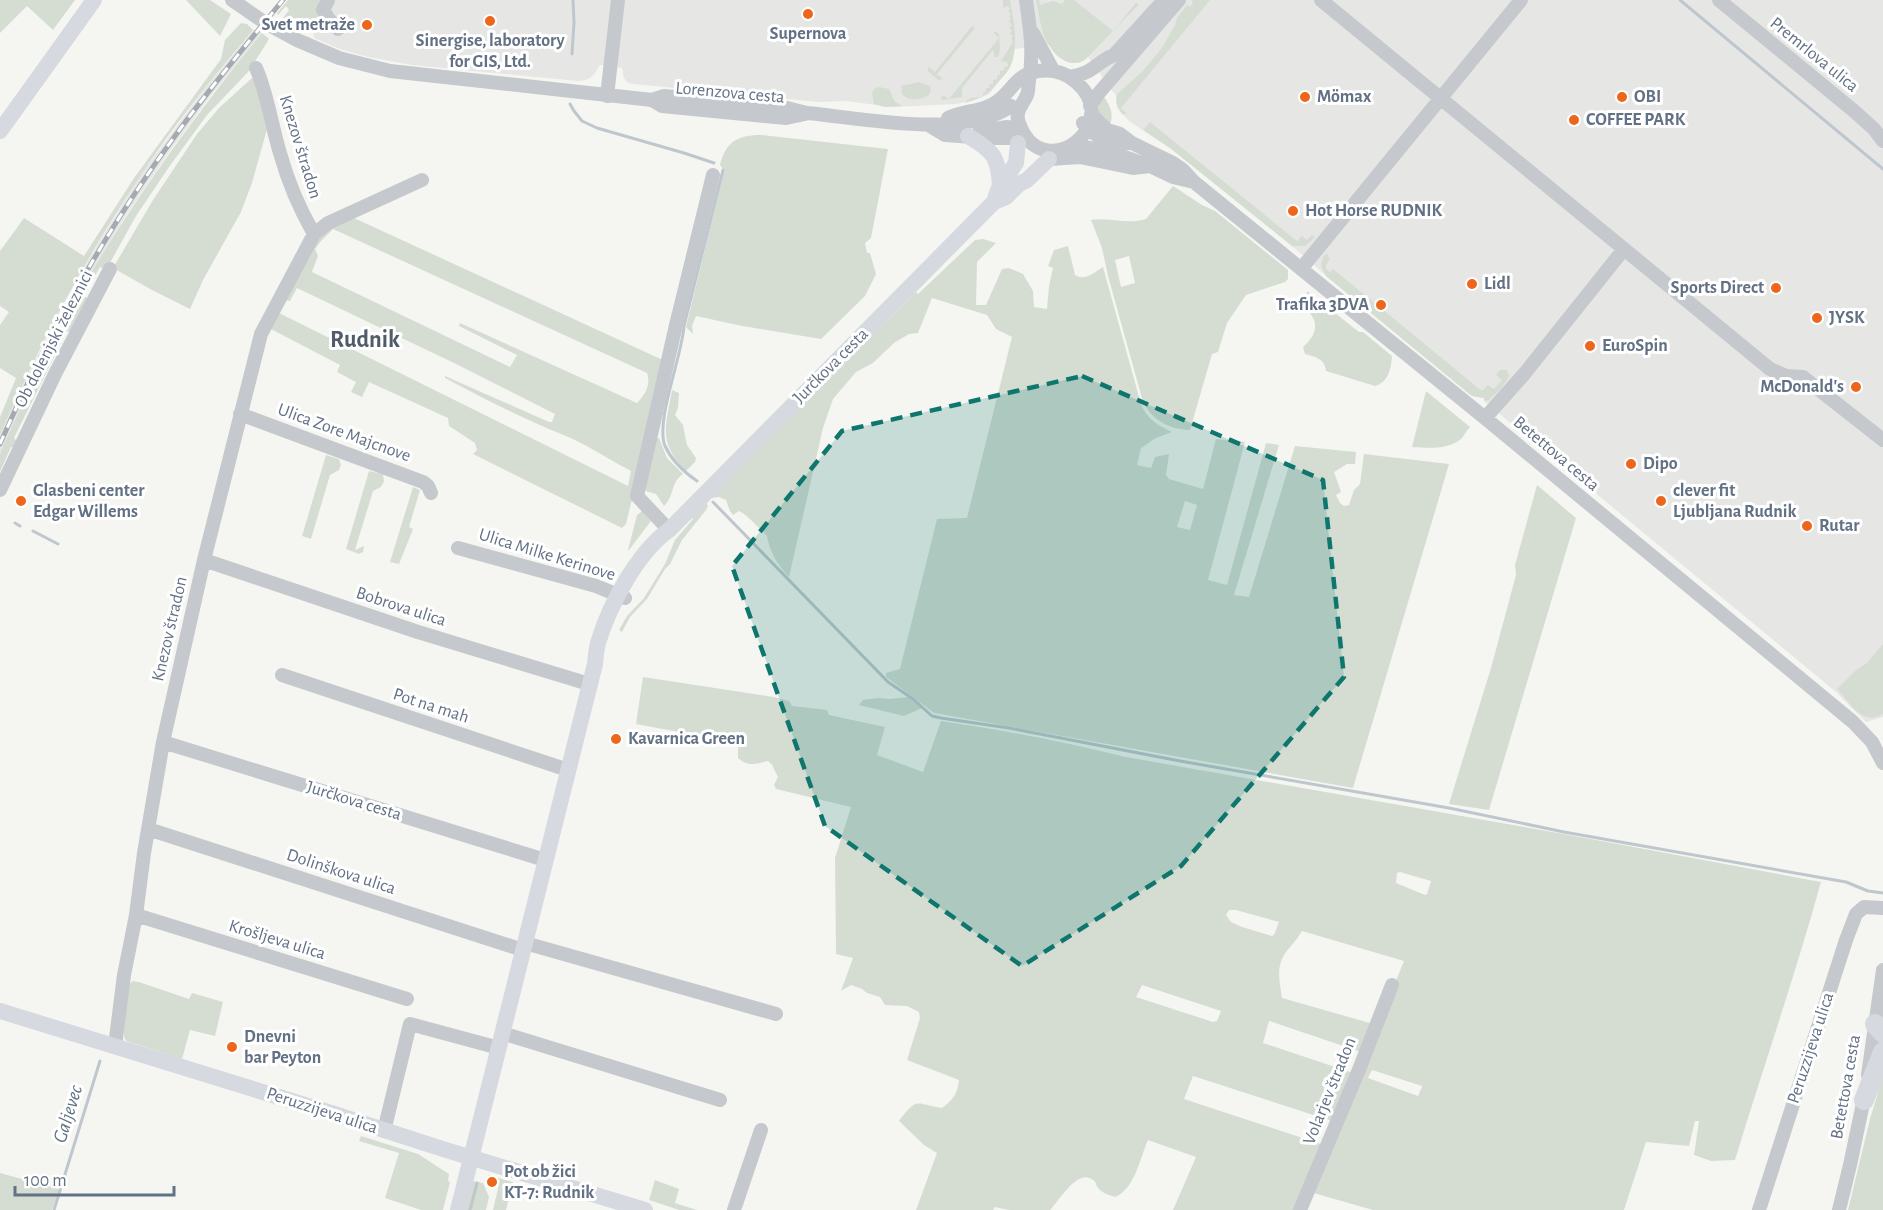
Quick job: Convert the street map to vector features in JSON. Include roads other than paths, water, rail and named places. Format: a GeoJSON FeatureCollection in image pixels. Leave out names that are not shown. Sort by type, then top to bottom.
{"type":"FeatureCollection","features":[{"type":"Feature","properties":{"kind":"highway"},"geometry":{"type":"LineString","coordinates":[[1864,1100],[1883,1052]]}},
{"type":"Feature","properties":{"kind":"main road"},"geometry":{"type":"LineString","coordinates":[[0,131],[94,0]]}},
{"type":"Feature","properties":{"kind":"main road","name":"Jurčkova cesta"},"geometry":{"type":"LineString","coordinates":[[458,1210],[589,684],[622,597],[626,580],[655,539],[669,530],[997,195],[1016,163],[1016,134]]}},
{"type":"Feature","properties":{"kind":"main road"},"geometry":{"type":"LineString","coordinates":[[968,136],[988,149],[996,160],[999,169],[997,195]]}},
{"type":"Feature","properties":{"kind":"main road","name":"Jurčkova cesta"},"geometry":{"type":"LineString","coordinates":[[997,195],[1006,197],[1019,184],[1021,176],[1043,155]]}},
{"type":"Feature","properties":{"kind":"main road","name":"Peruzzijeva ulica"},"geometry":{"type":"LineString","coordinates":[[0,1011],[645,1210]]}},
{"type":"Feature","properties":{"kind":"street","name":"Lorenzova cesta"},"geometry":{"type":"LineString","coordinates":[[232,0],[279,31],[339,58],[390,71],[607,96],[652,100],[664,96],[787,108],[807,113],[930,126],[992,117],[1011,106]]}},
{"type":"Feature","properties":{"kind":"street"},"geometry":{"type":"LineString","coordinates":[[328,0],[323,10],[338,28]]}},
{"type":"Feature","properties":{"kind":"street"},"geometry":{"type":"LineString","coordinates":[[607,96],[618,0]]}},
{"type":"Feature","properties":{"kind":"street"},"geometry":{"type":"LineString","coordinates":[[1026,0],[1030,29],[1053,70],[1074,84],[1088,118]]}},
{"type":"Feature","properties":{"kind":"street"},"geometry":{"type":"LineString","coordinates":[[1026,79],[1048,79],[1074,84],[1090,83],[1110,65],[1114,54],[1164,0]]}},
{"type":"Feature","properties":{"kind":"street"},"geometry":{"type":"LineString","coordinates":[[1074,145],[1083,137],[1098,94],[1179,0]]}},
{"type":"Feature","properties":{"kind":"street"},"geometry":{"type":"LineString","coordinates":[[1321,0],[1770,369],[1786,376],[1803,377],[1883,440]]}},
{"type":"Feature","properties":{"kind":"street"},"geometry":{"type":"LineString","coordinates":[[1301,269],[1521,0]]}},
{"type":"Feature","properties":{"kind":"street","name":"Premrlova ulica"},"geometry":{"type":"LineString","coordinates":[[1719,0],[1854,111],[1874,129],[1883,141]]}},
{"type":"Feature","properties":{"kind":"street"},"geometry":{"type":"LineString","coordinates":[[1016,134],[1019,109],[1027,94],[1024,48],[1030,29]]}},
{"type":"Feature","properties":{"kind":"street","name":"Knezov štradon"},"geometry":{"type":"LineString","coordinates":[[256,68],[267,98],[279,151],[288,177],[299,207],[314,234]]}},
{"type":"Feature","properties":{"kind":"street"},"geometry":{"type":"LineString","coordinates":[[1053,70],[1026,79],[1019,91],[1011,106],[1009,117],[1016,134],[1043,155],[1049,141],[1064,140],[1073,135],[1088,118]]}},
{"type":"Feature","properties":{"kind":"street","name":"Lorenzova cesta"},"geometry":{"type":"LineString","coordinates":[[930,126],[957,114],[981,109],[998,102],[1026,79]]}},
{"type":"Feature","properties":{"kind":"street","name":"Betettova cesta"},"geometry":{"type":"LineString","coordinates":[[1088,118],[1183,170],[1194,182],[1485,418],[1852,722],[1878,739],[1883,763]]}},
{"type":"Feature","properties":{"kind":"street","name":"Lorenzova cesta"},"geometry":{"type":"LineString","coordinates":[[930,126],[945,135],[1016,134]]}},
{"type":"Feature","properties":{"kind":"street","name":"Betettova cesta"},"geometry":{"type":"LineString","coordinates":[[1043,155],[1074,145],[1111,152],[1173,177],[1194,182]]}},
{"type":"Feature","properties":{"kind":"street","name":"Betettova cesta"},"geometry":{"type":"LineString","coordinates":[[1043,155],[1080,157],[1133,168],[1150,166]]}},
{"type":"Feature","properties":{"kind":"street"},"geometry":{"type":"LineString","coordinates":[[669,530],[637,496],[713,175]]}},
{"type":"Feature","properties":{"kind":"street","name":"Knezov štradon"},"geometry":{"type":"LineString","coordinates":[[115,1046],[124,975],[136,915],[163,742],[204,560],[261,334],[314,234],[328,223],[422,180]]}},
{"type":"Feature","properties":{"kind":"street"},"geometry":{"type":"LineString","coordinates":[[1485,418],[1525,373],[1624,249]]}},
{"type":"Feature","properties":{"kind":"street","name":"Ob dolenjski železnici"},"geometry":{"type":"LineString","coordinates":[[0,490],[55,374],[110,269]]}},
{"type":"Feature","properties":{"kind":"street","name":"Ulica Zore Majcnove"},"geometry":{"type":"LineString","coordinates":[[240,414],[423,482],[431,493]]}},
{"type":"Feature","properties":{"kind":"street","name":"Ulica Milke Kerinove"},"geometry":{"type":"LineString","coordinates":[[458,548],[596,586],[622,597]]}},
{"type":"Feature","properties":{"kind":"street","name":"Bobrova ulica"},"geometry":{"type":"LineString","coordinates":[[204,560],[418,632],[589,684]]}},
{"type":"Feature","properties":{"kind":"street","name":"Pot na mah"},"geometry":{"type":"LineString","coordinates":[[282,675],[568,770]]}},
{"type":"Feature","properties":{"kind":"street","name":"Jurčkova cesta"},"geometry":{"type":"LineString","coordinates":[[163,742],[545,860]]}},
{"type":"Feature","properties":{"kind":"street","name":"Dolinškova ulica"},"geometry":{"type":"LineString","coordinates":[[148,829],[524,946]]}},
{"type":"Feature","properties":{"kind":"street","name":"Peruzzijeva ulica"},"geometry":{"type":"LineString","coordinates":[[1759,1210],[1808,1054],[1856,914],[1864,907],[1883,908]]}},
{"type":"Feature","properties":{"kind":"street","name":"Krošljeva ulica"},"geometry":{"type":"LineString","coordinates":[[136,915],[407,999]]}},
{"type":"Feature","properties":{"kind":"street"},"geometry":{"type":"LineString","coordinates":[[524,946],[776,1014]]}},
{"type":"Feature","properties":{"kind":"street","name":"Betettova cesta"},"geometry":{"type":"LineString","coordinates":[[1839,1210],[1879,1022],[1883,970]]}},
{"type":"Feature","properties":{"kind":"street","name":"Volarjev štradon"},"geometry":{"type":"LineString","coordinates":[[1300,1210],[1392,985]]}},
{"type":"Feature","properties":{"kind":"street"},"geometry":{"type":"LineString","coordinates":[[384,1131],[410,1024],[500,1040],[720,1100]]}},
{"type":"Feature","properties":{"kind":"street"},"geometry":{"type":"LineString","coordinates":[[734,1210],[761,1130]]}},
{"type":"Feature","properties":{"kind":"waterway"},"geometry":{"type":"LineString","coordinates":[[572,54],[573,0]]}},
{"type":"Feature","properties":{"kind":"waterway"},"geometry":{"type":"LineString","coordinates":[[1680,0],[1883,169]]}},
{"type":"Feature","properties":{"kind":"waterway"},"geometry":{"type":"LineString","coordinates":[[570,104],[582,121],[597,128],[714,163]]}},
{"type":"Feature","properties":{"kind":"waterway"},"geometry":{"type":"LineString","coordinates":[[697,481],[671,457],[665,446],[663,421],[723,170]]}},
{"type":"Feature","properties":{"kind":"waterway"},"geometry":{"type":"LineString","coordinates":[[713,502],[888,682],[913,699],[932,716],[1449,808],[1564,832],[1846,882],[1868,891],[1883,893]]}},
{"type":"Feature","properties":{"kind":"waterway"},"geometry":{"type":"LineString","coordinates":[[15,523],[20,526]]}},
{"type":"Feature","properties":{"kind":"waterway"},"geometry":{"type":"LineString","coordinates":[[33,531],[58,544]]}},
{"type":"Feature","properties":{"kind":"waterway","name":"Galjevec"},"geometry":{"type":"LineString","coordinates":[[54,1210],[100,1061]]}},
{"type":"Feature","properties":{"kind":"waterway"},"geometry":{"type":"LineString","coordinates":[[470,1210],[477,1183]]}},
{"type":"Feature","properties":{"kind":"railway"},"geometry":{"type":"LineString","coordinates":[[0,444],[58,324],[125,209],[188,119],[283,0]]}},
{"type":"Feature","properties":{"kind":"place","name":"Supernova"},"geometry":{"type":"Point","coordinates":[808,14]}},
{"type":"Feature","properties":{"kind":"place","name":"Sinergise, laboratory for GIS, Ltd."},"geometry":{"type":"Point","coordinates":[490,21]}},
{"type":"Feature","properties":{"kind":"place","name":"Svet metraže"},"geometry":{"type":"Point","coordinates":[367,25]}},
{"type":"Feature","properties":{"kind":"place","name":"Mömax"},"geometry":{"type":"Point","coordinates":[1305,97]}},
{"type":"Feature","properties":{"kind":"place","name":"OBI"},"geometry":{"type":"Point","coordinates":[1622,97]}},
{"type":"Feature","properties":{"kind":"place","name":"COFFEE PARK"},"geometry":{"type":"Point","coordinates":[1574,120]}},
{"type":"Feature","properties":{"kind":"place","name":"Hot Horse RUDNIK"},"geometry":{"type":"Point","coordinates":[1293,211]}},
{"type":"Feature","properties":{"kind":"place","name":"Lidl"},"geometry":{"type":"Point","coordinates":[1472,284]}},
{"type":"Feature","properties":{"kind":"place","name":"Sports Direct"},"geometry":{"type":"Point","coordinates":[1776,288]}},
{"type":"Feature","properties":{"kind":"place","name":"Trafika 3DVA"},"geometry":{"type":"Point","coordinates":[1381,305]}},
{"type":"Feature","properties":{"kind":"place","name":"JYSK"},"geometry":{"type":"Point","coordinates":[1817,318]}},
{"type":"Feature","properties":{"kind":"place","name":"EuroSpin"},"geometry":{"type":"Point","coordinates":[1590,346]}},
{"type":"Feature","properties":{"kind":"place","name":"McDonald's"},"geometry":{"type":"Point","coordinates":[1856,387]}},
{"type":"Feature","properties":{"kind":"place","name":"Dipo"},"geometry":{"type":"Point","coordinates":[1631,464]}},
{"type":"Feature","properties":{"kind":"place","name":"Glasbeni center Edgar Willems"},"geometry":{"type":"Point","coordinates":[21,501]}},
{"type":"Feature","properties":{"kind":"place","name":"clever fit Ljubljana Rudnik"},"geometry":{"type":"Point","coordinates":[1661,501]}},
{"type":"Feature","properties":{"kind":"place","name":"Rutar"},"geometry":{"type":"Point","coordinates":[1807,526]}},
{"type":"Feature","properties":{"kind":"place","name":"Kavarnica Green"},"geometry":{"type":"Point","coordinates":[616,739]}},
{"type":"Feature","properties":{"kind":"place","name":"Dnevni bar Peyton"},"geometry":{"type":"Point","coordinates":[232,1047]}},
{"type":"Feature","properties":{"kind":"place","name":"Pot ob žici KT-7: Rudnik"},"geometry":{"type":"Point","coordinates":[492,1182]}},
{"type":"Feature","properties":{"kind":"district","name":"Rudnik"},"geometry":{"type":"Point","coordinates":[365,340]}}]}
